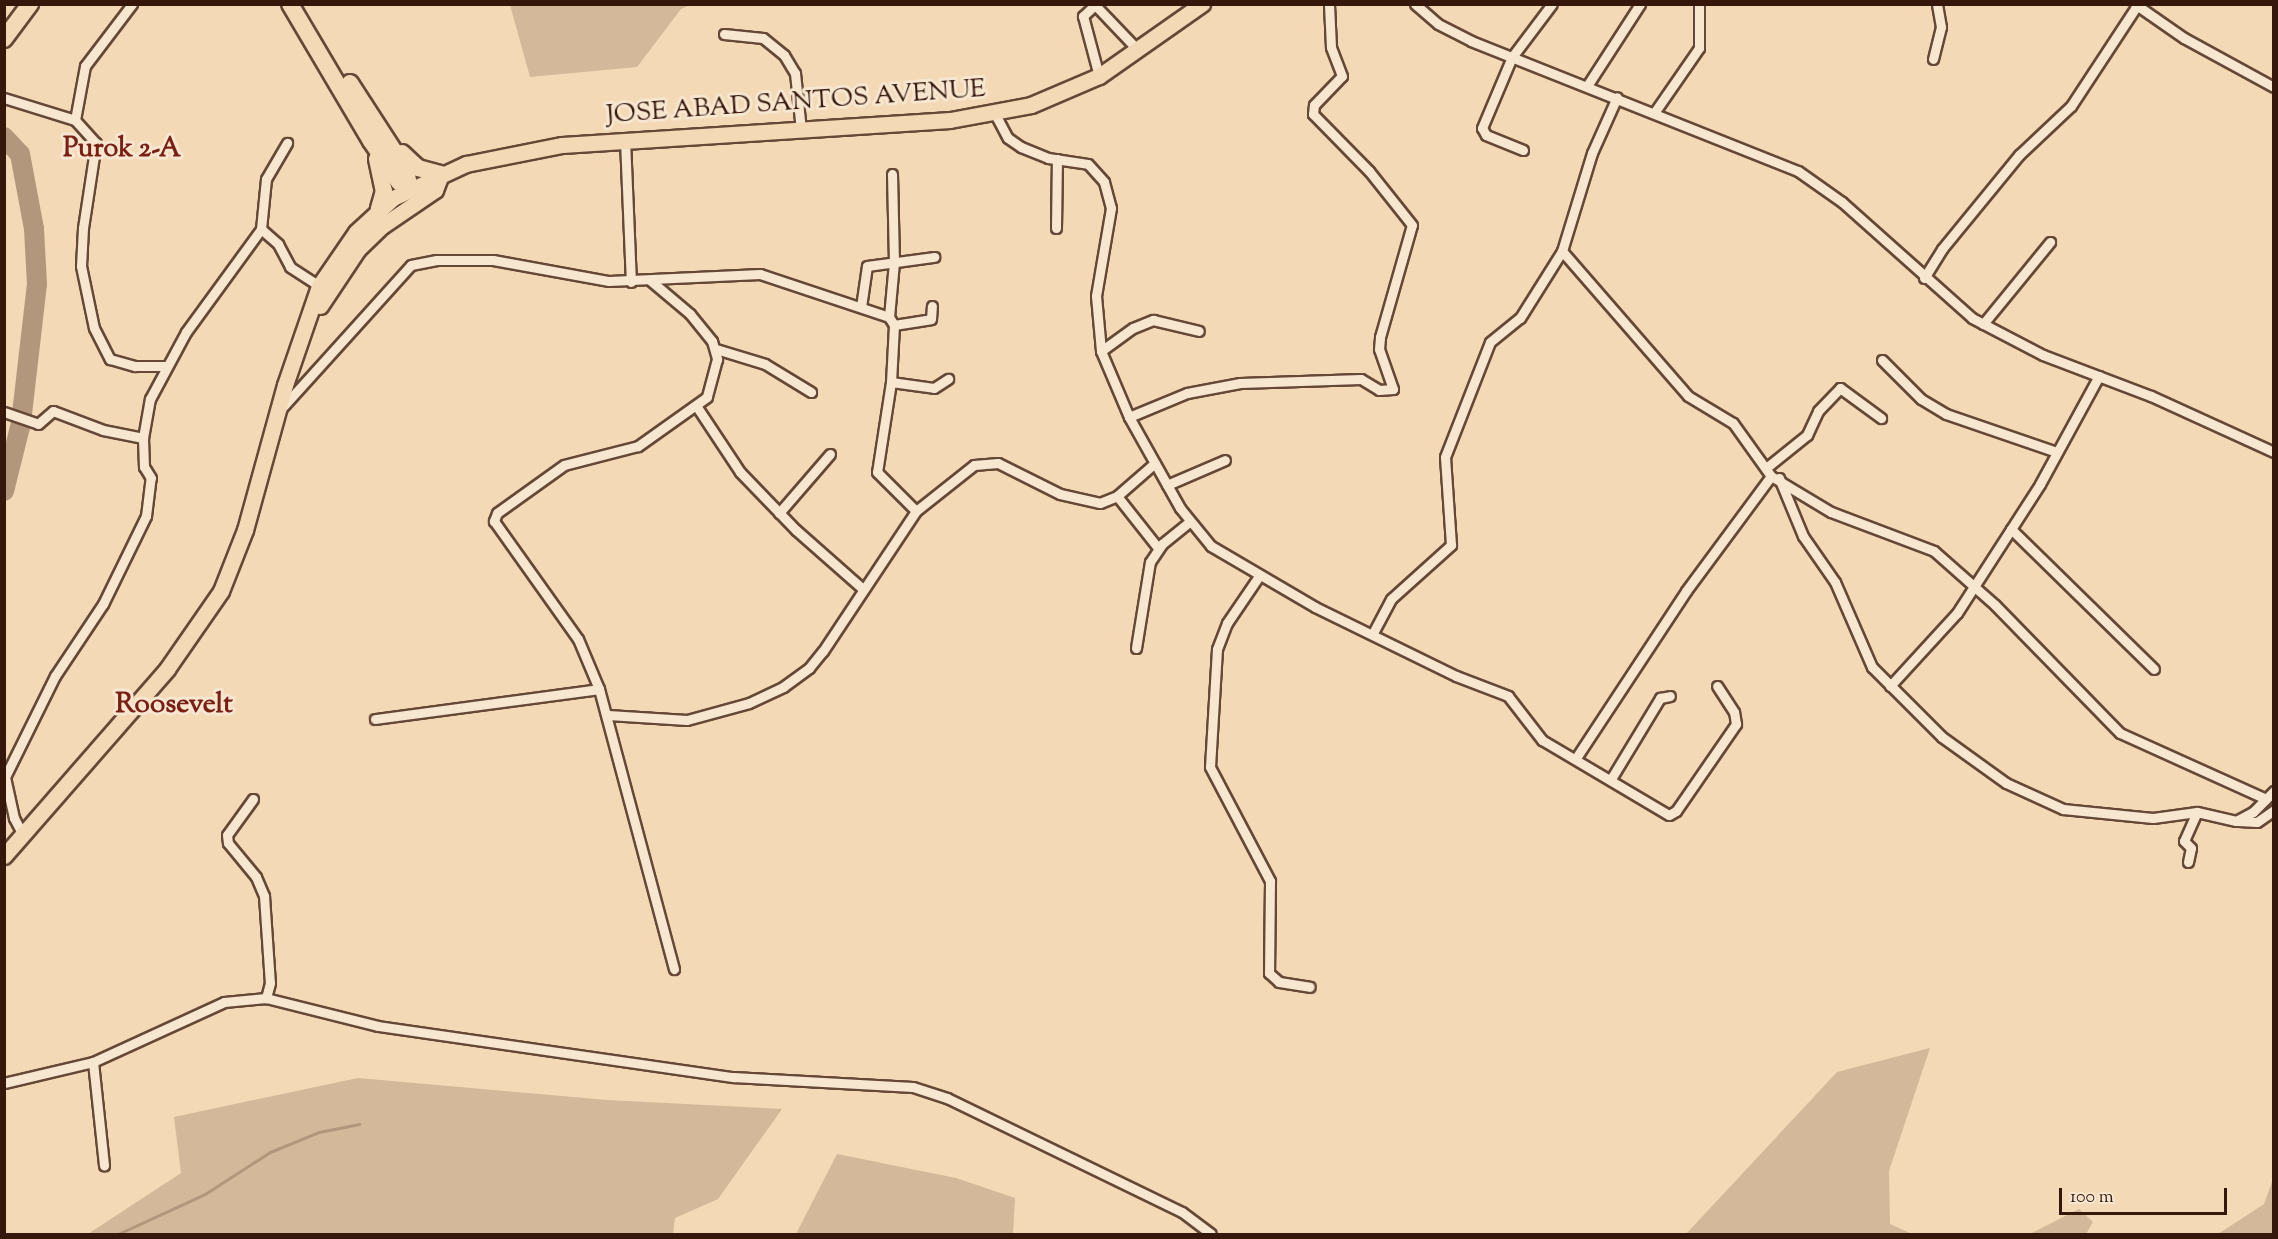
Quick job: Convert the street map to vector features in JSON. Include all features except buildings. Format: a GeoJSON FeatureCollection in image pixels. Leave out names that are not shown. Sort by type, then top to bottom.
{"type":"FeatureCollection","features":[{"type":"Feature","properties":{"kind":"highway"},"geometry":{"type":"LineString","coordinates":[[4,39],[30,4]]}},
{"type":"Feature","properties":{"kind":"highway"},"geometry":{"type":"LineString","coordinates":[[4,856],[167,669],[215,600],[245,530],[276,414],[319,286],[337,254],[381,217],[404,203],[410,188],[405,168],[377,137],[300,9],[291,4]]}},
{"type":"Feature","properties":{"kind":"highway","name":"JOSE ABAD SANTOS AVENUE"},"geometry":{"type":"LineString","coordinates":[[410,188],[466,164],[517,152],[625,140],[801,130],[995,114],[1048,100],[1100,76],[1202,4]]}},
{"type":"Feature","properties":{"kind":"highway"},"geometry":{"type":"LineString","coordinates":[[305,328],[338,273],[381,217],[435,190],[441,174],[418,168],[377,137]]}},
{"type":"Feature","properties":{"kind":"highway"},"geometry":{"type":"LineString","coordinates":[[377,137],[383,179],[381,217]]}},
{"type":"Feature","properties":{"kind":"street"},"geometry":{"type":"LineString","coordinates":[[75,120],[85,66],[132,4]]}},
{"type":"Feature","properties":{"kind":"street"},"geometry":{"type":"LineString","coordinates":[[1129,417],[1187,393],[1240,383],[1361,379],[1380,390],[1393,389],[1379,349],[1380,337],[1412,225],[1369,171],[1313,114],[1314,105],[1342,76],[1331,47],[1329,4]]}},
{"type":"Feature","properties":{"kind":"street"},"geometry":{"type":"LineString","coordinates":[[1415,4],[1438,24],[1512,57],[1798,171],[1842,202],[1954,305],[1983,324],[2043,354],[2274,452]]}},
{"type":"Feature","properties":{"kind":"street"},"geometry":{"type":"LineString","coordinates":[[1523,150],[1486,135],[1482,128],[1512,57],[1552,4]]}},
{"type":"Feature","properties":{"kind":"street"},"geometry":{"type":"LineString","coordinates":[[1587,86],[1640,4]]}},
{"type":"Feature","properties":{"kind":"street"},"geometry":{"type":"LineString","coordinates":[[1654,113],[1700,48],[1699,4]]}},
{"type":"Feature","properties":{"kind":"street"},"geometry":{"type":"LineString","coordinates":[[1933,59],[1941,27],[1937,4]]}},
{"type":"Feature","properties":{"kind":"street"},"geometry":{"type":"LineString","coordinates":[[1100,76],[1083,16],[1095,5],[1138,51]]}},
{"type":"Feature","properties":{"kind":"street"},"geometry":{"type":"LineString","coordinates":[[1924,278],[1942,249],[2019,155],[2071,106],[2137,5],[2193,43],[2274,87]]}},
{"type":"Feature","properties":{"kind":"street"},"geometry":{"type":"LineString","coordinates":[[724,34],[763,38],[784,55],[795,73],[801,130]]}},
{"type":"Feature","properties":{"kind":"street"},"geometry":{"type":"LineString","coordinates":[[1372,633],[1391,599],[1451,545],[1445,457],[1490,342],[1520,318],[1562,252],[1592,153],[1617,97]]}},
{"type":"Feature","properties":{"kind":"street"},"geometry":{"type":"LineString","coordinates":[[4,98],[75,120],[96,143],[83,228],[81,266],[94,328],[110,359],[135,366],[166,366]]}},
{"type":"Feature","properties":{"kind":"street"},"geometry":{"type":"LineString","coordinates":[[995,114],[1008,138],[1035,154],[1088,164],[1110,195],[1096,296],[1101,351],[1129,417],[1167,485],[1189,522],[1211,546],[1259,576],[1456,676],[1508,696],[1534,733],[1673,814],[1736,724],[1734,712],[1718,686]]}},
{"type":"Feature","properties":{"kind":"street"},"geometry":{"type":"LineString","coordinates":[[625,140],[631,282]]}},
{"type":"Feature","properties":{"kind":"street"},"geometry":{"type":"LineString","coordinates":[[23,835],[14,818],[5,777],[8,757],[55,676],[103,604],[146,516],[151,478],[144,467],[143,438],[150,399],[166,366],[211,294],[261,229],[266,179],[287,143]]}},
{"type":"Feature","properties":{"kind":"street"},"geometry":{"type":"LineString","coordinates":[[1056,228],[1057,159]]}},
{"type":"Feature","properties":{"kind":"street"},"geometry":{"type":"LineString","coordinates":[[892,174],[894,262],[891,382],[877,472],[916,511]]}},
{"type":"Feature","properties":{"kind":"street"},"geometry":{"type":"LineString","coordinates":[[261,229],[278,244],[290,267],[319,286]]}},
{"type":"Feature","properties":{"kind":"street"},"geometry":{"type":"LineString","coordinates":[[1983,324],[2050,242]]}},
{"type":"Feature","properties":{"kind":"street"},"geometry":{"type":"LineString","coordinates":[[1562,252],[1688,396],[1733,423],[1772,474],[1803,536],[1844,600],[1863,654],[1890,686],[1942,737],[2006,783],[2063,809],[2153,818],[2197,812],[2257,822],[2274,810]]}},
{"type":"Feature","properties":{"kind":"street"},"geometry":{"type":"LineString","coordinates":[[861,307],[867,266],[934,257]]}},
{"type":"Feature","properties":{"kind":"street"},"geometry":{"type":"LineString","coordinates":[[276,414],[411,265],[436,260],[493,260],[591,279],[631,282],[760,274],[861,307],[891,321],[931,319],[932,306]]}},
{"type":"Feature","properties":{"kind":"street"},"geometry":{"type":"LineString","coordinates":[[651,281],[690,314],[716,349],[765,364],[811,392]]}},
{"type":"Feature","properties":{"kind":"street"},"geometry":{"type":"LineString","coordinates":[[1101,351],[1133,328],[1153,320],[1198,331]]}},
{"type":"Feature","properties":{"kind":"street"},"geometry":{"type":"LineString","coordinates":[[674,969],[608,715],[579,639],[494,521],[497,513],[564,465],[638,446],[697,407],[707,397],[713,382],[716,349]]}},
{"type":"Feature","properties":{"kind":"street"},"geometry":{"type":"LineString","coordinates":[[1882,360],[1921,399],[1939,410],[2057,452]]}},
{"type":"Feature","properties":{"kind":"street"},"geometry":{"type":"LineString","coordinates":[[1890,686],[1940,634],[1973,586],[2011,529],[2099,376]]}},
{"type":"Feature","properties":{"kind":"street"},"geometry":{"type":"LineString","coordinates":[[891,382],[934,388],[948,379]]}},
{"type":"Feature","properties":{"kind":"street"},"geometry":{"type":"LineString","coordinates":[[1576,758],[1692,582],[1772,474],[1807,435],[1818,411],[1840,388],[1881,417]]}},
{"type":"Feature","properties":{"kind":"street"},"geometry":{"type":"LineString","coordinates":[[697,407],[735,466],[779,513],[863,589]]}},
{"type":"Feature","properties":{"kind":"street"},"geometry":{"type":"LineString","coordinates":[[6,412],[38,424],[53,411],[103,430],[143,438]]}},
{"type":"Feature","properties":{"kind":"street"},"geometry":{"type":"LineString","coordinates":[[779,513],[830,454]]}},
{"type":"Feature","properties":{"kind":"street"},"geometry":{"type":"LineString","coordinates":[[1167,485],[1225,460]]}},
{"type":"Feature","properties":{"kind":"street"},"geometry":{"type":"LineString","coordinates":[[608,715],[687,720],[749,703],[783,687],[809,668],[823,651],[916,511],[964,471],[987,462],[1005,465],[1075,500],[1100,503],[1117,496],[1155,463]]}},
{"type":"Feature","properties":{"kind":"street"},"geometry":{"type":"LineString","coordinates":[[1772,474],[1831,512],[1934,551],[1973,586],[2120,733],[2266,799]]}},
{"type":"Feature","properties":{"kind":"street"},"geometry":{"type":"LineString","coordinates":[[1117,496],[1158,548]]}},
{"type":"Feature","properties":{"kind":"street"},"geometry":{"type":"LineString","coordinates":[[1136,648],[1150,562],[1158,548],[1189,522]]}},
{"type":"Feature","properties":{"kind":"street"},"geometry":{"type":"LineString","coordinates":[[2011,529],[2154,669]]}},
{"type":"Feature","properties":{"kind":"street"},"geometry":{"type":"LineString","coordinates":[[1259,576],[1227,622],[1217,649],[1210,767],[1270,881],[1269,973],[1279,982],[1310,987]]}},
{"type":"Feature","properties":{"kind":"street"},"geometry":{"type":"LineString","coordinates":[[375,719],[599,689]]}},
{"type":"Feature","properties":{"kind":"street"},"geometry":{"type":"LineString","coordinates":[[1611,779],[1660,698],[1670,696]]}},
{"type":"Feature","properties":{"kind":"street"},"geometry":{"type":"LineString","coordinates":[[2236,820],[2253,812],[2274,791]]}},
{"type":"Feature","properties":{"kind":"street"},"geometry":{"type":"LineString","coordinates":[[253,799],[227,835],[264,896],[270,983],[266,998]]}},
{"type":"Feature","properties":{"kind":"street"},"geometry":{"type":"LineString","coordinates":[[2188,862],[2191,848],[2184,841],[2197,812]]}},
{"type":"Feature","properties":{"kind":"street"},"geometry":{"type":"LineString","coordinates":[[4,1083],[93,1062],[224,1002],[266,998],[378,1026],[734,1077],[913,1087],[947,1098],[1182,1212],[1211,1234]]}},
{"type":"Feature","properties":{"kind":"street"},"geometry":{"type":"LineString","coordinates":[[93,1062],[104,1165]]}},
{"type":"Feature","properties":{"kind":"shaded area"},"geometry":{"type":"Polygon","coordinates":[[[510,4],[690,5],[681,9],[637,67],[530,77],[510,4]]]}},
{"type":"Feature","properties":{"kind":"shaded area"},"geometry":{"type":"Polygon","coordinates":[[[1930,1048],[1889,1171],[1890,1224],[1912,1234],[1686,1234],[1837,1072],[1930,1048]]]}},
{"type":"Feature","properties":{"kind":"shaded area"},"geometry":{"type":"Polygon","coordinates":[[[358,1078],[607,1100],[782,1109],[718,1199],[675,1218],[673,1234],[88,1234],[181,1173],[174,1117],[358,1078]]]}},
{"type":"Feature","properties":{"kind":"shaded area"},"geometry":{"type":"Polygon","coordinates":[[[837,1154],[956,1178],[1015,1198],[1013,1234],[796,1234],[837,1154]]]}},
{"type":"Feature","properties":{"kind":"shaded area"},"geometry":{"type":"Polygon","coordinates":[[[2273,1179],[2273,1234],[2218,1234],[2264,1204],[2273,1179]]]}},
{"type":"Feature","properties":{"kind":"shaded area"},"geometry":{"type":"Polygon","coordinates":[[[2079,1209],[2093,1222],[2086,1234],[2030,1234],[2079,1209]]]}},
{"type":"Feature","properties":{"kind":"waterway"},"geometry":{"type":"LineString","coordinates":[[4,137],[20,154],[34,229],[37,284],[21,423],[4,491]]}},
{"type":"Feature","properties":{"kind":"waterway"},"geometry":{"type":"LineString","coordinates":[[118,1234],[205,1194],[270,1152],[319,1132],[359,1124]]}},
{"type":"Feature","properties":{"kind":"district","name":"Purok 2-A"},"geometry":{"type":"Point","coordinates":[122,150]}},
{"type":"Feature","properties":{"kind":"district","name":"Roosevelt"},"geometry":{"type":"Point","coordinates":[174,705]}}]}
